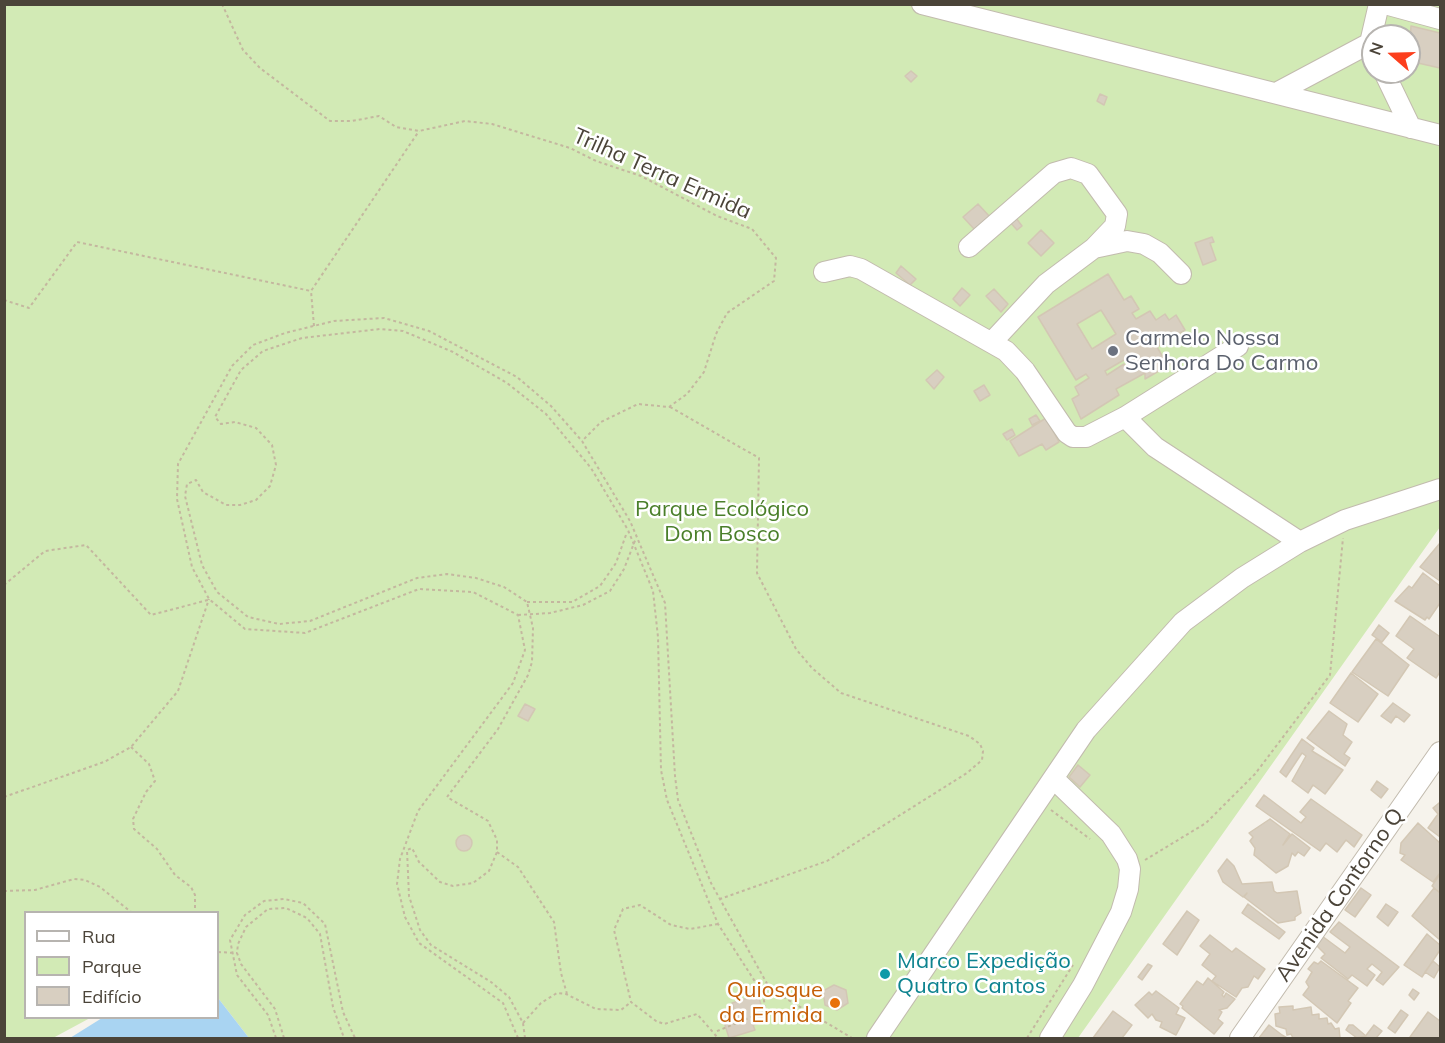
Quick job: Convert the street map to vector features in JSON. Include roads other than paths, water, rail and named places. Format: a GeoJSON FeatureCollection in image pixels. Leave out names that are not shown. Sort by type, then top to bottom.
{"type":"FeatureCollection","features":[{"type":"Feature","properties":{"kind":"street"},"geometry":{"type":"LineString","coordinates":[[922,4],[1278,92],[1440,135]]}},
{"type":"Feature","properties":{"kind":"street"},"geometry":{"type":"LineString","coordinates":[[1375,24],[1378,4]]}},
{"type":"Feature","properties":{"kind":"street"},"geometry":{"type":"LineString","coordinates":[[1385,4],[1440,19]]}},
{"type":"Feature","properties":{"kind":"street"},"geometry":{"type":"LineString","coordinates":[[1278,92],[1361,51]]}},
{"type":"Feature","properties":{"kind":"street"},"geometry":{"type":"LineString","coordinates":[[1390,84],[1411,128]]}},
{"type":"Feature","properties":{"kind":"street"},"geometry":{"type":"LineString","coordinates":[[969,247],[1054,173],[1071,168],[1088,174],[1117,214],[1114,226],[1094,248],[1046,284],[992,342]]}},
{"type":"Feature","properties":{"kind":"street"},"geometry":{"type":"LineString","coordinates":[[1094,248],[1126,241],[1144,244],[1160,253],[1181,274]]}},
{"type":"Feature","properties":{"kind":"street"},"geometry":{"type":"LineString","coordinates":[[824,272],[850,266],[861,269],[1006,351],[1025,370],[1067,433],[1073,437],[1086,437],[1125,417],[1238,346]]}},
{"type":"Feature","properties":{"kind":"street"},"geometry":{"type":"LineString","coordinates":[[1125,417],[1155,447],[1300,542]]}},
{"type":"Feature","properties":{"kind":"street"},"geometry":{"type":"LineString","coordinates":[[877,1038],[1086,730],[1183,622],[1242,578],[1300,542],[1345,520],[1440,489]]}},
{"type":"Feature","properties":{"kind":"street","name":"Avenida Contorno Q"},"geometry":{"type":"LineString","coordinates":[[1240,1038],[1440,752]]}},
{"type":"Feature","properties":{"kind":"street"},"geometry":{"type":"LineString","coordinates":[[1050,1038],[1083,985],[1121,912],[1128,889],[1130,869],[1127,859],[1111,834],[1054,779]]}},
{"type":"Feature","properties":{"kind":"water"},"geometry":{"type":"Polygon","coordinates":[[[219,999],[249,1038],[70,1038],[100,1019],[219,1019],[219,999]]]}},
{"type":"Feature","properties":{"kind":"place","name":"Carmelo Nossa Senhora Do Carmo"},"geometry":{"type":"Point","coordinates":[1113,351]}},
{"type":"Feature","properties":{"kind":"place","name":"Marco Expedição Quatro Cantos"},"geometry":{"type":"Point","coordinates":[885,974]}},
{"type":"Feature","properties":{"kind":"place","name":"Quiosque da Ermida"},"geometry":{"type":"Point","coordinates":[835,1003]}},
{"type":"Feature","properties":{"kind":"park label","name":"Parque Ecológico Dom Bosco"},"geometry":{"type":"Point","coordinates":[722,522]}}]}
